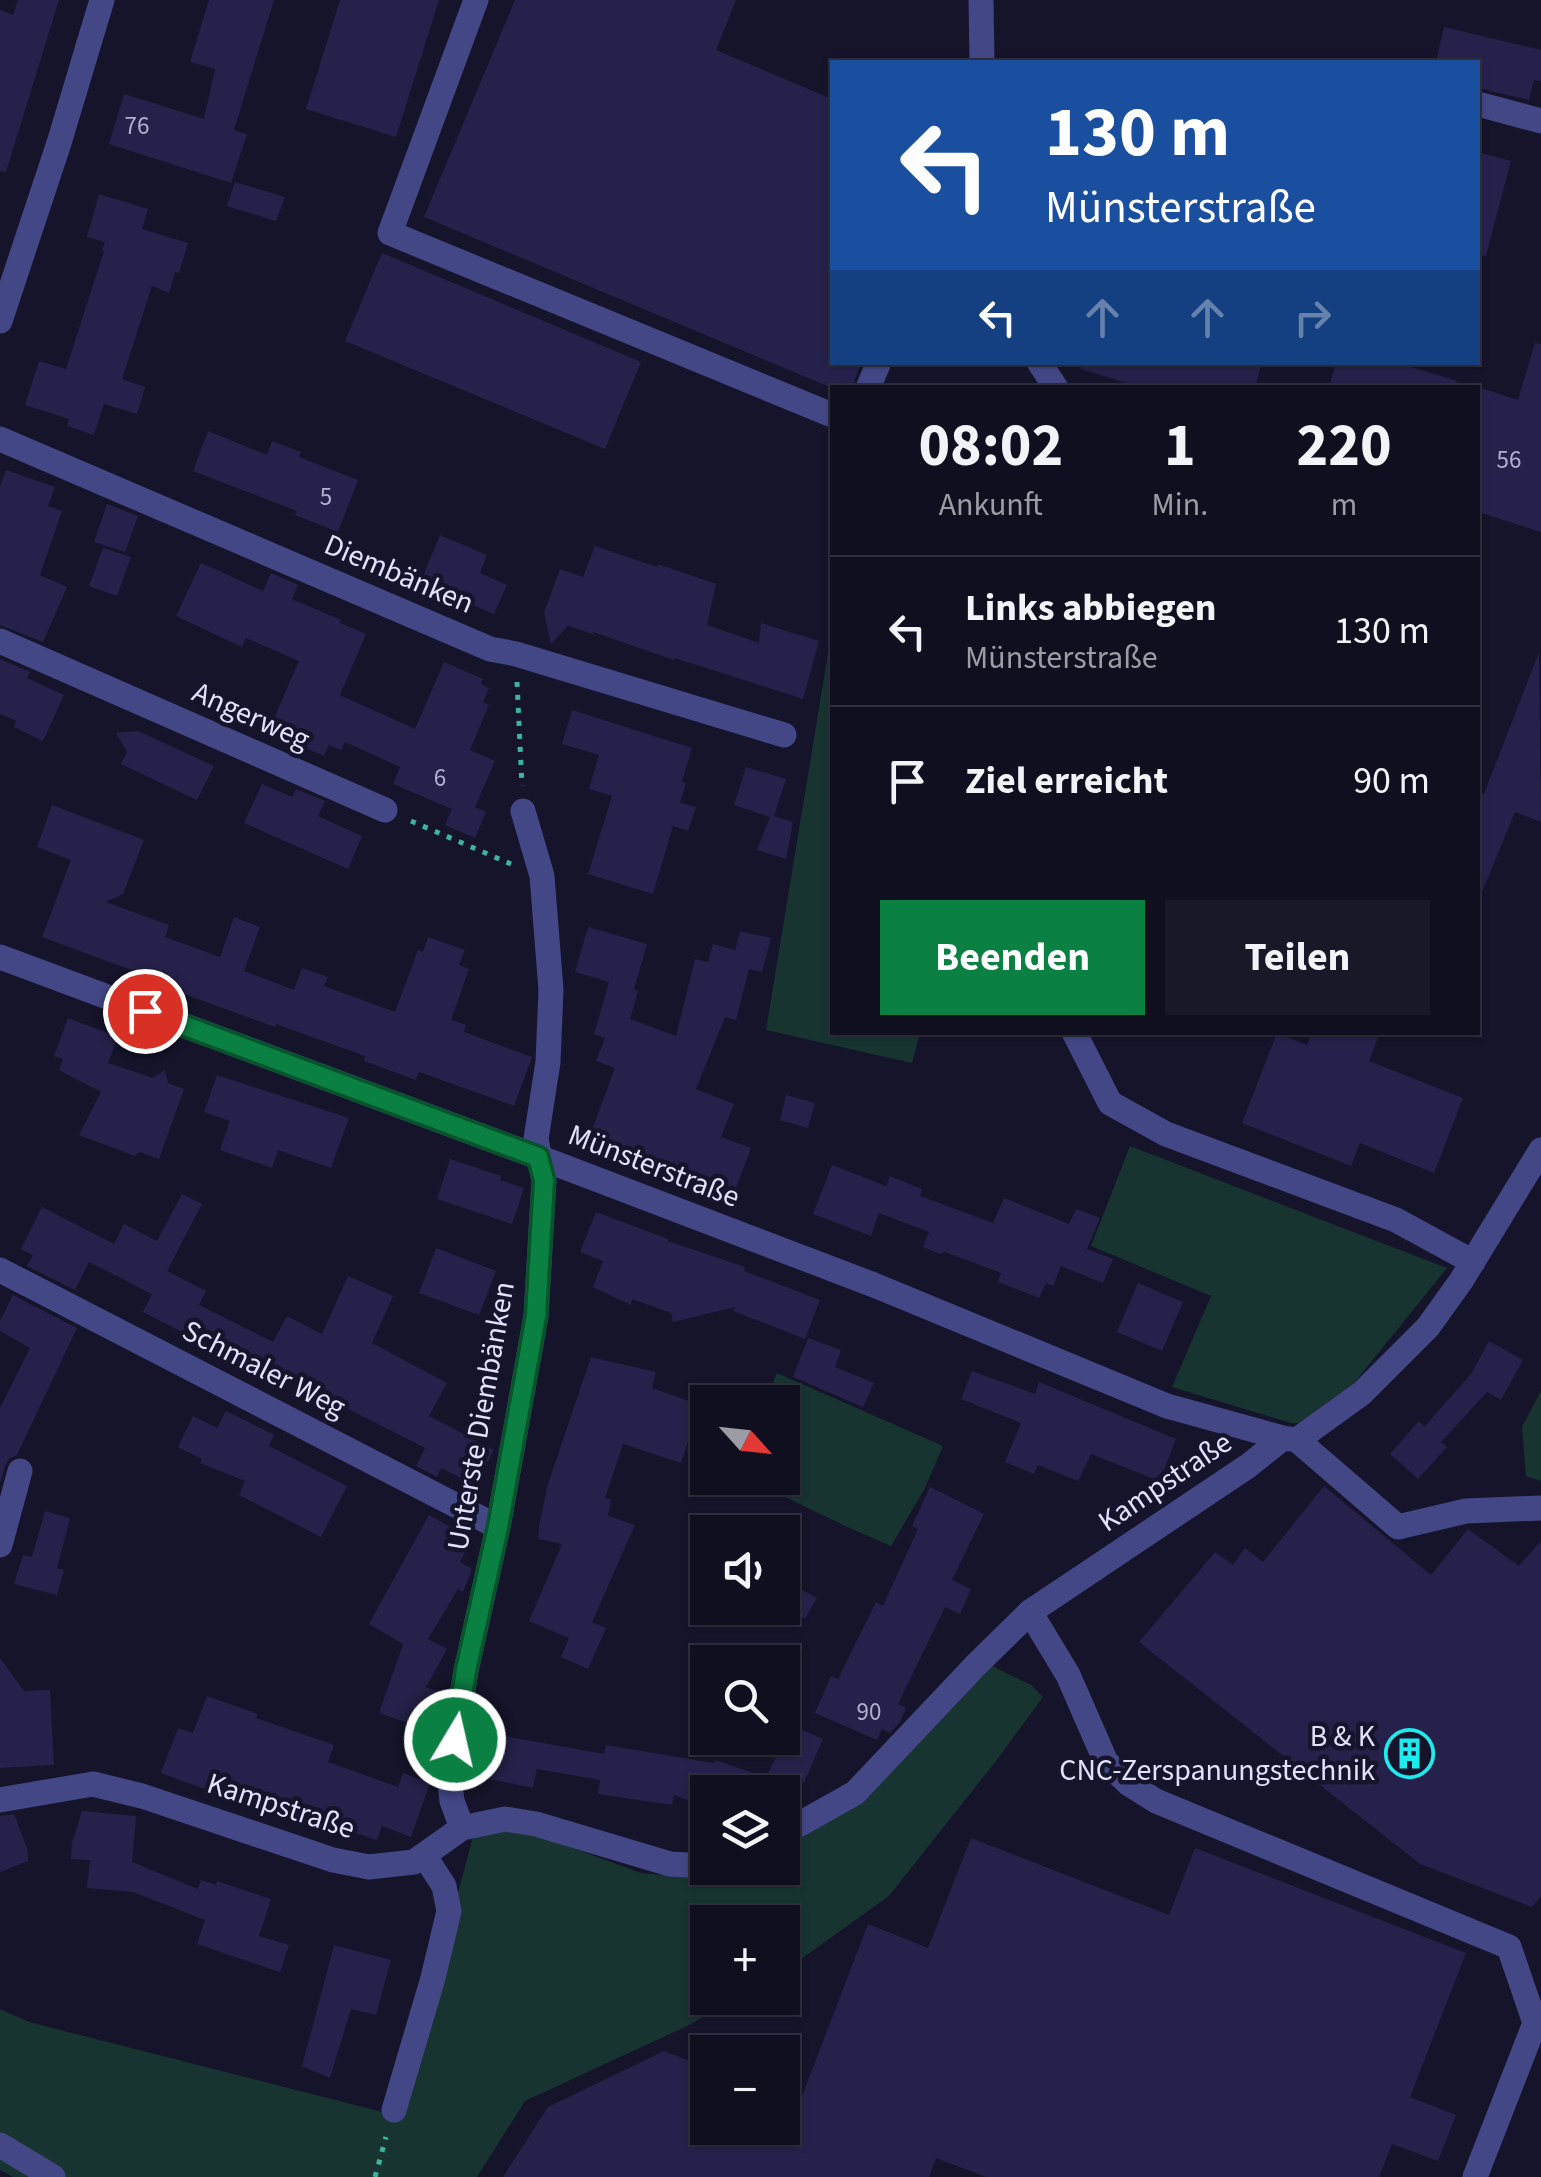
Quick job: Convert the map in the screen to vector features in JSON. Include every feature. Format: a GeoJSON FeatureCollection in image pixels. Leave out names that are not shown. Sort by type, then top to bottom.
{"type":"FeatureCollection","features":[{"type":"Feature","properties":{"kind":"street"},"geometry":{"type":"LineString","coordinates":[[0,320],[102,0]]}},
{"type":"Feature","properties":{"kind":"street"},"geometry":{"type":"LineString","coordinates":[[476,0],[390,233],[830,414]]}},
{"type":"Feature","properties":{"kind":"street"},"geometry":{"type":"LineString","coordinates":[[981,0],[982,60]]}},
{"type":"Feature","properties":{"kind":"street"},"geometry":{"type":"LineString","coordinates":[[1480,105],[1541,120]]}},
{"type":"Feature","properties":{"kind":"street","name":"Diembänken"},"geometry":{"type":"LineString","coordinates":[[0,439],[490,649],[784,735]]}},
{"type":"Feature","properties":{"kind":"street","name":"Angerweg"},"geometry":{"type":"LineString","coordinates":[[0,641],[385,810]]}},
{"type":"Feature","properties":{"kind":"street","name":"Unterste Diembänken"},"geometry":{"type":"LineString","coordinates":[[462,1828],[452,1802],[449,1776],[536,1316],[544,1180],[536,1139],[548,1062],[551,990],[542,876],[523,811]]}},
{"type":"Feature","properties":{"kind":"street","name":"Münsterstraße"},"geometry":{"type":"LineString","coordinates":[[0,957],[874,1285],[1167,1406],[1290,1439]]}},
{"type":"Feature","properties":{"kind":"street"},"geometry":{"type":"LineString","coordinates":[[1076,1035],[1110,1103],[1166,1134],[1396,1220],[1473,1262]]}},
{"type":"Feature","properties":{"kind":"street","name":"Kampstraße"},"geometry":{"type":"LineString","coordinates":[[800,1824],[855,1793],[1030,1612],[1362,1393],[1428,1327],[1541,1150]]}},
{"type":"Feature","properties":{"kind":"street","name":"Schmaler Weg"},"geometry":{"type":"LineString","coordinates":[[0,1270],[498,1527]]}},
{"type":"Feature","properties":{"kind":"street"},"geometry":{"type":"LineString","coordinates":[[1290,1439],[1398,1527],[1466,1510],[1541,1508]]}},
{"type":"Feature","properties":{"kind":"street"},"geometry":{"type":"LineString","coordinates":[[0,1545],[20,1471]]}},
{"type":"Feature","properties":{"kind":"street"},"geometry":{"type":"LineString","coordinates":[[1030,1612],[1068,1675],[1106,1762],[1129,1784],[1156,1801],[1509,1946],[1536,2022],[1475,2177]]}},
{"type":"Feature","properties":{"kind":"street","name":"Kampstraße"},"geometry":{"type":"LineString","coordinates":[[0,1800],[93,1784],[142,1796],[333,1860],[369,1867],[414,1862],[462,1828],[504,1819],[536,1824],[670,1864],[690,1865]]}},
{"type":"Feature","properties":{"kind":"street"},"geometry":{"type":"LineString","coordinates":[[394,2110],[449,1911],[444,1886],[424,1855]]}},
{"type":"Feature","properties":{"kind":"street"},"geometry":{"type":"LineString","coordinates":[[0,2145],[53,2177]]}},
{"type":"Feature","properties":{"kind":"path"},"geometry":{"type":"LineString","coordinates":[[516,654],[523,811]]}},
{"type":"Feature","properties":{"kind":"path"},"geometry":{"type":"LineString","coordinates":[[385,810],[476,850]]}},
{"type":"Feature","properties":{"kind":"path"},"geometry":{"type":"LineString","coordinates":[[375,2177],[394,2110]]}},
{"type":"Feature","properties":{"kind":"green space"},"geometry":{"type":"Polygon","coordinates":[[[830,641],[830,1035],[919,1035],[912,1063],[766,1030],[830,641]]]}},
{"type":"Feature","properties":{"kind":"green space"},"geometry":{"type":"Polygon","coordinates":[[[1130,1146],[1447,1268],[1354,1383],[1299,1423],[1172,1387],[1211,1296],[1091,1246],[1130,1146]]]}},
{"type":"Feature","properties":{"kind":"green space"},"geometry":{"type":"Polygon","coordinates":[[[777,1373],[943,1446],[925,1488],[891,1546],[781,1495],[800,1495],[800,1385],[772,1385],[777,1373]]]}},
{"type":"Feature","properties":{"kind":"green space"},"geometry":{"type":"Polygon","coordinates":[[[1541,1391],[1541,1481],[1526,1476],[1522,1427],[1541,1391]]]}},
{"type":"Feature","properties":{"kind":"green space"},"geometry":{"type":"Polygon","coordinates":[[[990,1665],[1031,1685],[1043,1697],[889,1896],[800,1960],[800,1905],[690,1905],[690,2015],[707,2015],[525,2101],[477,2177],[13,2177],[0,2170],[0,2009],[29,2022],[398,2116],[474,1833],[519,1828],[641,1873],[690,1876],[690,1885],[800,1885],[800,1829],[990,1665]]]}},
{"type":"Feature","properties":{"kind":"building"},"geometry":{"type":"Polygon","coordinates":[[[18,0],[59,0],[6,172],[0,171],[0,10],[13,15],[18,0]]]}},
{"type":"Feature","properties":{"kind":"building"},"geometry":{"type":"Polygon","coordinates":[[[209,0],[274,0],[234,130],[247,134],[231,183],[109,144],[124,94],[204,119],[215,69],[190,62],[209,0]]]}},
{"type":"Feature","properties":{"kind":"building"},"geometry":{"type":"Polygon","coordinates":[[[340,0],[439,0],[396,137],[306,109],[340,0]]]}},
{"type":"Feature","properties":{"kind":"building"},"geometry":{"type":"Polygon","coordinates":[[[515,0],[736,0],[716,50],[830,98],[830,365],[860,365],[853,385],[830,387],[424,217],[515,0]]]}},
{"type":"Feature","properties":{"kind":"building"},"geometry":{"type":"Polygon","coordinates":[[[1444,27],[1541,50],[1541,81],[1534,80],[1529,100],[1480,88],[1480,60],[1436,60],[1444,27]]]}},
{"type":"Feature","properties":{"kind":"building"},"geometry":{"type":"Polygon","coordinates":[[[1480,153],[1511,161],[1486,256],[1480,255],[1480,153]]]}},
{"type":"Feature","properties":{"kind":"building"},"geometry":{"type":"Polygon","coordinates":[[[235,182],[285,197],[276,221],[227,206],[235,182]]]}},
{"type":"Feature","properties":{"kind":"building"},"geometry":{"type":"Polygon","coordinates":[[[99,194],[148,209],[142,229],[188,243],[169,293],[152,286],[122,379],[145,387],[137,414],[104,404],[94,435],[67,426],[69,419],[25,405],[39,361],[66,369],[104,251],[105,242],[87,237],[99,194]]]}},
{"type":"Feature","properties":{"kind":"building"},"geometry":{"type":"Polygon","coordinates":[[[382,253],[641,362],[605,449],[345,341],[382,253]]]}},
{"type":"Feature","properties":{"kind":"building"},"geometry":{"type":"Polygon","coordinates":[[[1535,343],[1541,344],[1541,532],[1480,513],[1480,388],[1518,400],[1535,343]]]}},
{"type":"Feature","properties":{"kind":"building"},"geometry":{"type":"Polygon","coordinates":[[[1082,365],[1261,365],[1256,385],[1133,385],[1081,369],[1082,365]]]}},
{"type":"Feature","properties":{"kind":"building"},"geometry":{"type":"Polygon","coordinates":[[[1335,365],[1405,365],[1457,381],[1456,385],[1330,385],[1335,365]]]}},
{"type":"Feature","properties":{"kind":"building"},"geometry":{"type":"Polygon","coordinates":[[[208,431],[267,455],[272,441],[301,452],[299,457],[358,480],[338,532],[295,515],[297,511],[193,471],[208,431]]]}},
{"type":"Feature","properties":{"kind":"building"},"geometry":{"type":"Polygon","coordinates":[[[6,470],[55,487],[48,506],[62,511],[40,575],[67,587],[43,642],[0,625],[0,487],[6,470]]]}},
{"type":"Feature","properties":{"kind":"building"},"geometry":{"type":"Polygon","coordinates":[[[107,504],[138,516],[125,552],[94,542],[107,504]]]}},
{"type":"Feature","properties":{"kind":"building"},"geometry":{"type":"Polygon","coordinates":[[[440,535],[487,555],[480,573],[507,585],[494,614],[443,593],[446,585],[423,576],[440,535]]]}},
{"type":"Feature","properties":{"kind":"building"},"geometry":{"type":"Polygon","coordinates":[[[595,546],[716,584],[707,625],[759,643],[761,623],[819,641],[803,699],[568,626],[551,644],[544,613],[560,569],[583,577],[595,546]]]}},
{"type":"Feature","properties":{"kind":"building"},"geometry":{"type":"Polygon","coordinates":[[[103,548],[131,557],[117,596],[89,586],[103,548]]]}},
{"type":"Feature","properties":{"kind":"building"},"geometry":{"type":"Polygon","coordinates":[[[201,563],[263,591],[271,573],[298,585],[292,599],[366,634],[340,695],[415,729],[444,662],[483,679],[481,684],[489,688],[483,702],[489,705],[470,750],[495,761],[475,807],[486,812],[475,838],[445,825],[452,809],[393,784],[400,767],[345,742],[341,750],[329,745],[324,756],[268,732],[299,661],[246,638],[242,647],[176,616],[201,563]]]}},
{"type":"Feature","properties":{"kind":"building"},"geometry":{"type":"Polygon","coordinates":[[[1539,652],[1541,822],[1515,812],[1480,897],[1480,793],[1484,794],[1539,652]]]}},
{"type":"Feature","properties":{"kind":"building"},"geometry":{"type":"Polygon","coordinates":[[[0,659],[30,672],[27,678],[64,695],[43,741],[14,727],[16,721],[0,714],[0,659]]]}},
{"type":"Feature","properties":{"kind":"building"},"geometry":{"type":"Polygon","coordinates":[[[572,710],[692,748],[680,803],[696,807],[688,831],[673,826],[653,894],[588,874],[612,796],[589,789],[599,755],[562,744],[572,710]]]}},
{"type":"Feature","properties":{"kind":"building"},"geometry":{"type":"Polygon","coordinates":[[[138,731],[214,766],[197,800],[121,764],[127,752],[116,733],[138,731]]]}},
{"type":"Feature","properties":{"kind":"building"},"geometry":{"type":"Polygon","coordinates":[[[746,767],[786,779],[774,816],[793,822],[786,859],[757,850],[770,817],[734,805],[746,767]]]}},
{"type":"Feature","properties":{"kind":"building"},"geometry":{"type":"Polygon","coordinates":[[[262,784],[292,797],[296,789],[325,801],[318,816],[362,836],[348,869],[244,823],[262,784]]]}},
{"type":"Feature","properties":{"kind":"building"},"geometry":{"type":"Polygon","coordinates":[[[52,805],[144,840],[123,894],[106,902],[169,925],[165,937],[220,957],[234,917],[260,927],[244,971],[294,990],[302,968],[328,977],[324,986],[395,1012],[418,950],[423,952],[428,937],[465,950],[459,965],[469,969],[451,1020],[466,1025],[464,1032],[532,1057],[514,1106],[419,1072],[416,1080],[364,1061],[365,1056],[148,981],[150,977],[42,937],[71,860],[37,847],[52,805]]]}},
{"type":"Feature","properties":{"kind":"building"},"geometry":{"type":"Polygon","coordinates":[[[588,927],[647,944],[630,1019],[676,1036],[695,959],[708,962],[713,944],[735,950],[740,931],[771,938],[762,972],[749,969],[736,1020],[725,1017],[696,1089],[734,1104],[721,1137],[751,1148],[733,1196],[587,1143],[615,1068],[596,1061],[605,1038],[594,1034],[609,982],[575,972],[588,927]]]}},
{"type":"Feature","properties":{"kind":"building"},"geometry":{"type":"Polygon","coordinates":[[[68,1018],[118,1037],[108,1063],[153,1078],[165,1070],[168,1083],[184,1089],[159,1159],[139,1152],[135,1156],[79,1135],[101,1092],[59,1070],[63,1059],[54,1056],[68,1018]]]}},
{"type":"Feature","properties":{"kind":"building"},"geometry":{"type":"Polygon","coordinates":[[[1276,1035],[1307,1045],[1311,1035],[1379,1035],[1369,1061],[1463,1098],[1434,1173],[1360,1143],[1351,1166],[1242,1123],[1276,1035]]]}},
{"type":"Feature","properties":{"kind":"building"},"geometry":{"type":"Polygon","coordinates":[[[217,1075],[349,1118],[331,1168],[278,1150],[272,1168],[220,1150],[230,1121],[204,1112],[217,1075]]]}},
{"type":"Feature","properties":{"kind":"building"},"geometry":{"type":"Polygon","coordinates":[[[786,1095],[815,1103],[808,1128],[780,1120],[786,1095]]]}},
{"type":"Feature","properties":{"kind":"building"},"geometry":{"type":"Polygon","coordinates":[[[450,1159],[524,1188],[512,1224],[437,1199],[450,1159]]]}},
{"type":"Feature","properties":{"kind":"building"},"geometry":{"type":"Polygon","coordinates":[[[832,1165],[886,1186],[890,1176],[922,1189],[920,1196],[993,1223],[1004,1198],[1069,1224],[1076,1209],[1100,1218],[1087,1249],[1113,1259],[1103,1283],[1061,1266],[1053,1286],[1046,1283],[1039,1298],[998,1282],[1001,1273],[923,1247],[929,1232],[879,1213],[871,1236],[813,1214],[832,1165]]]}},
{"type":"Feature","properties":{"kind":"building"},"geometry":{"type":"Polygon","coordinates":[[[182,1194],[202,1204],[167,1271],[206,1291],[199,1305],[273,1342],[287,1316],[322,1334],[348,1276],[393,1296],[372,1343],[447,1383],[429,1416],[494,1450],[475,1485],[441,1468],[437,1477],[416,1466],[425,1448],[232,1350],[186,1329],[184,1333],[143,1312],[152,1294],[89,1262],[75,1290],[27,1266],[33,1255],[21,1249],[42,1207],[114,1244],[124,1224],[157,1241],[182,1194]]]}},
{"type":"Feature","properties":{"kind":"building"},"geometry":{"type":"Polygon","coordinates":[[[596,1212],[745,1267],[744,1271],[820,1300],[805,1339],[733,1311],[735,1307],[673,1322],[671,1313],[632,1299],[631,1305],[593,1287],[603,1261],[580,1252],[596,1212]]]}},
{"type":"Feature","properties":{"kind":"building"},"geometry":{"type":"Polygon","coordinates":[[[436,1248],[496,1271],[479,1315],[419,1293],[436,1248]]]}},
{"type":"Feature","properties":{"kind":"building"},"geometry":{"type":"Polygon","coordinates":[[[1138,1283],[1183,1302],[1162,1351],[1117,1332],[1138,1283]]]}},
{"type":"Feature","properties":{"kind":"building"},"geometry":{"type":"Polygon","coordinates":[[[13,1295],[77,1328],[17,1455],[5,1466],[0,1483],[0,1408],[30,1348],[0,1331],[0,1321],[13,1295]]]}},
{"type":"Feature","properties":{"kind":"building"},"geometry":{"type":"Polygon","coordinates":[[[808,1338],[841,1350],[835,1367],[874,1383],[863,1407],[793,1377],[808,1338]]]}},
{"type":"Feature","properties":{"kind":"building"},"geometry":{"type":"Polygon","coordinates":[[[1489,1341],[1523,1360],[1501,1400],[1487,1392],[1441,1442],[1447,1447],[1418,1479],[1390,1454],[1419,1421],[1424,1427],[1471,1374],[1489,1341]]]}},
{"type":"Feature","properties":{"kind":"building"},"geometry":{"type":"Polygon","coordinates":[[[591,1357],[656,1372],[652,1388],[690,1401],[690,1436],[681,1463],[623,1444],[605,1498],[611,1499],[608,1516],[635,1525],[592,1622],[606,1628],[588,1669],[561,1657],[569,1638],[529,1621],[562,1544],[538,1539],[547,1487],[591,1357]]]}},
{"type":"Feature","properties":{"kind":"building"},"geometry":{"type":"Polygon","coordinates":[[[972,1371],[1035,1394],[1039,1382],[1176,1439],[1164,1470],[1154,1479],[1091,1454],[1078,1481],[1038,1465],[1034,1474],[1005,1462],[1021,1423],[961,1399],[972,1371]]]}},
{"type":"Feature","properties":{"kind":"building"},"geometry":{"type":"Polygon","coordinates":[[[226,1411],[274,1435],[269,1446],[347,1486],[321,1537],[239,1495],[245,1481],[200,1463],[202,1459],[178,1447],[193,1416],[217,1428],[226,1411]]]}},
{"type":"Feature","properties":{"kind":"building","name":"B & K CNC-Zerspanungstechnik"},"geometry":{"type":"Polygon","coordinates":[[[1324,1486],[1431,1575],[1468,1529],[1519,1566],[1541,1541],[1541,1896],[1532,1907],[1420,1864],[1139,1642],[1215,1552],[1233,1565],[1245,1548],[1263,1562],[1324,1486]]]}},
{"type":"Feature","properties":{"kind":"building"},"geometry":{"type":"Polygon","coordinates":[[[930,1487],[984,1514],[952,1580],[971,1589],[960,1614],[945,1607],[898,1704],[906,1708],[900,1722],[890,1733],[882,1729],[877,1740],[815,1713],[831,1676],[838,1679],[876,1602],[883,1606],[918,1529],[912,1526],[930,1487]]]}},
{"type":"Feature","properties":{"kind":"building"},"geometry":{"type":"Polygon","coordinates":[[[45,1511],[70,1518],[57,1568],[64,1570],[57,1595],[14,1584],[23,1555],[32,1557],[45,1511]]]}},
{"type":"Feature","properties":{"kind":"building"},"geometry":{"type":"Polygon","coordinates":[[[429,1515],[472,1539],[460,1562],[472,1569],[463,1592],[458,1589],[428,1639],[447,1649],[426,1687],[438,1692],[425,1729],[379,1713],[403,1644],[369,1624],[429,1515]]]}},
{"type":"Feature","properties":{"kind":"building"},"geometry":{"type":"Polygon","coordinates":[[[800,1589],[817,1598],[805,1619],[800,1616],[800,1589]]]}},
{"type":"Feature","properties":{"kind":"building"},"geometry":{"type":"Polygon","coordinates":[[[0,1658],[24,1691],[50,1690],[54,1765],[0,1768],[0,1658]]]}},
{"type":"Feature","properties":{"kind":"building"},"geometry":{"type":"Polygon","coordinates":[[[207,1696],[334,1745],[328,1762],[398,1787],[403,1773],[430,1783],[411,1837],[382,1826],[377,1840],[306,1817],[303,1824],[161,1773],[178,1728],[193,1733],[207,1696]]]}},
{"type":"Feature","properties":{"kind":"building"},"geometry":{"type":"Polygon","coordinates":[[[800,1729],[823,1739],[804,1783],[800,1775],[768,1774],[777,1755],[800,1755],[800,1729]]]}},
{"type":"Feature","properties":{"kind":"building"},"geometry":{"type":"Polygon","coordinates":[[[498,1735],[604,1754],[606,1745],[714,1763],[715,1760],[759,1775],[690,1775],[690,1801],[674,1795],[672,1805],[598,1794],[600,1780],[537,1769],[533,1788],[490,1779],[498,1735]]]}},
{"type":"Feature","properties":{"kind":"building"},"geometry":{"type":"Polygon","coordinates":[[[82,1811],[136,1816],[132,1862],[198,1889],[201,1880],[216,1885],[217,1881],[271,1899],[259,1936],[289,1945],[280,1972],[197,1944],[205,1920],[133,1892],[87,1888],[90,1860],[71,1859],[82,1811]]]}},
{"type":"Feature","properties":{"kind":"building"},"geometry":{"type":"Polygon","coordinates":[[[14,1814],[28,1861],[0,1872],[0,1816],[14,1814]]]}},
{"type":"Feature","properties":{"kind":"building"},"geometry":{"type":"Polygon","coordinates":[[[971,1838],[1169,1915],[1195,1848],[1466,1953],[1410,2097],[1456,2115],[1438,2161],[1392,2144],[1379,2177],[986,2177],[936,2158],[929,2177],[503,2177],[548,2107],[664,2051],[690,2061],[690,2145],[800,2145],[800,2101],[868,1924],[928,1948],[971,1838]]]}},
{"type":"Feature","properties":{"kind":"building"},"geometry":{"type":"Polygon","coordinates":[[[334,1945],[391,1960],[376,2015],[351,2009],[330,2078],[302,2066],[334,1945]]]}},
{"type":"Feature","properties":{"kind":"place","name":"B & K CNC-Zerspanungstechnik"},"geometry":{"type":"Point","coordinates":[1410,1753]}},
{"type":"Feature","properties":{"kind":"route"},"geometry":{"type":"LineString","coordinates":[[145,1011],[538,1157],[544,1180],[536,1316],[455,1740]]}}]}
